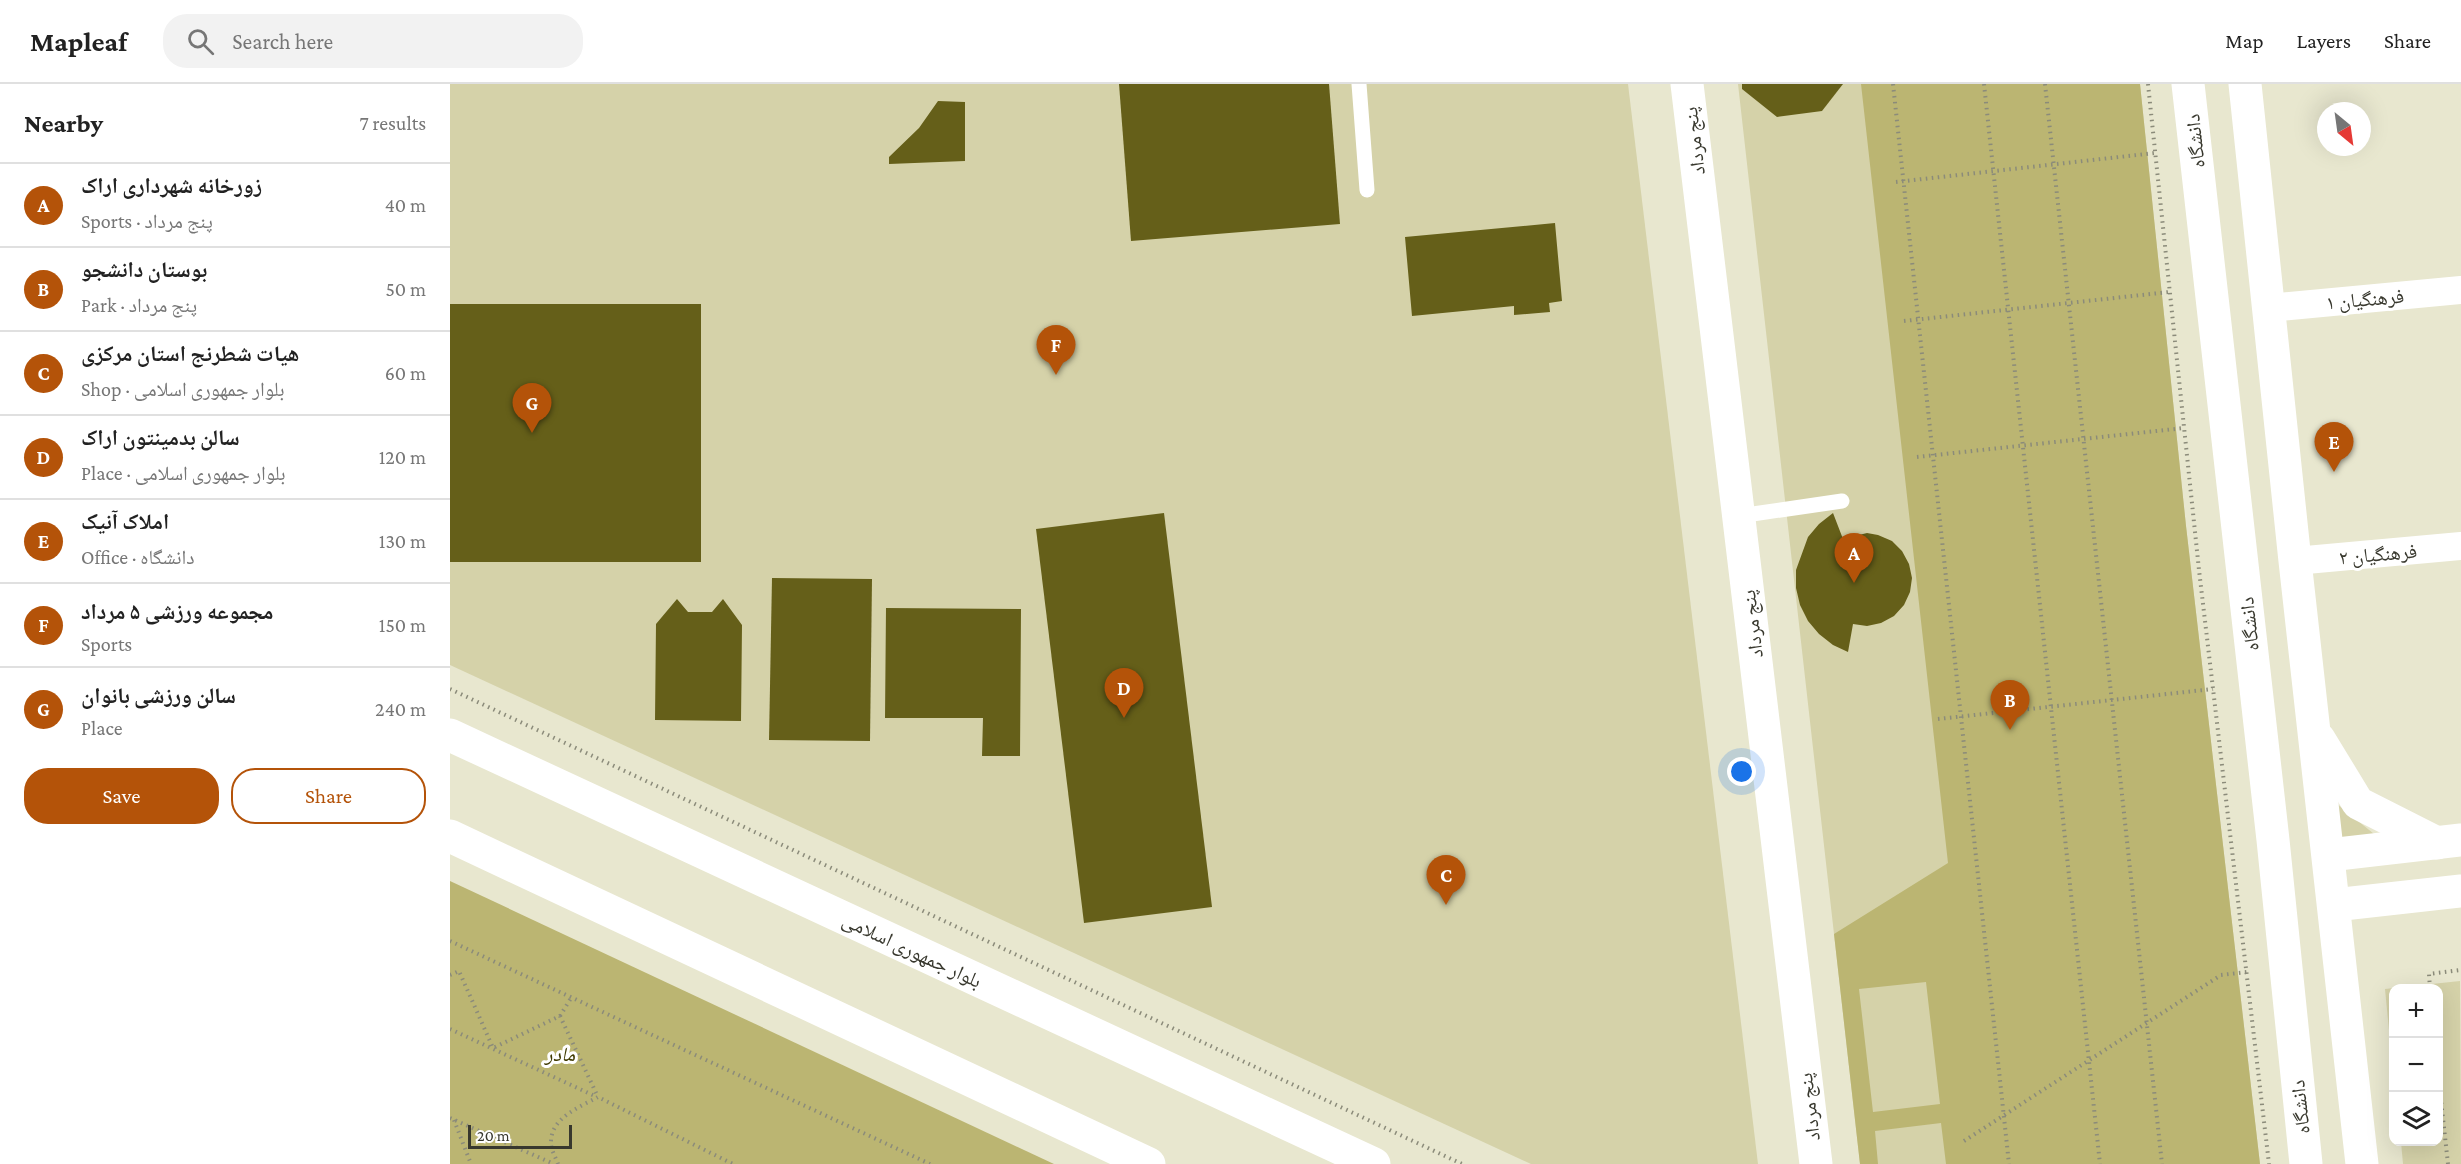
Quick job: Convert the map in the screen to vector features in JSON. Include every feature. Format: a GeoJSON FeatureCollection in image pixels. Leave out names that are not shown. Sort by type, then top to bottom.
{"type":"FeatureCollection","features":[{"type":"Feature","properties":{"kind":"main road","name":"پنج مرداد"},"geometry":{"type":"LineString","coordinates":[[1687,84],[1816,1164]]}},
{"type":"Feature","properties":{"kind":"main road","name":"دانشگاه"},"geometry":{"type":"LineString","coordinates":[[2188,84],[2272,829],[2306,1164]]}},
{"type":"Feature","properties":{"kind":"main road"},"geometry":{"type":"LineString","coordinates":[[2245,84],[2362,1164]]}},
{"type":"Feature","properties":{"kind":"main road"},"geometry":{"type":"LineString","coordinates":[[2314,730],[2358,803],[2449,842]]}},
{"type":"Feature","properties":{"kind":"main road","name":"بلوار جمهوری اسلامی"},"geometry":{"type":"LineString","coordinates":[[450,735],[1374,1164]]}},
{"type":"Feature","properties":{"kind":"main road"},"geometry":{"type":"LineString","coordinates":[[450,836],[1149,1164]]}},
{"type":"Feature","properties":{"kind":"main road"},"geometry":{"type":"LineString","coordinates":[[2328,855],[2449,842]]}},
{"type":"Feature","properties":{"kind":"main road"},"geometry":{"type":"LineString","coordinates":[[2334,905],[2460,896]]}},
{"type":"Feature","properties":{"kind":"street","name":"فرهنگیان ۱"},"geometry":{"type":"LineString","coordinates":[[2268,308],[2461,290]]}},
{"type":"Feature","properties":{"kind":"street","name":"فرهنگیان ۲"},"geometry":{"type":"LineString","coordinates":[[2295,561],[2461,546]]}},
{"type":"Feature","properties":{"kind":"lane"},"geometry":{"type":"LineString","coordinates":[[1359,84],[1367,190]]}},
{"type":"Feature","properties":{"kind":"lane"},"geometry":{"type":"LineString","coordinates":[[1739,516],[1842,501]]}},
{"type":"Feature","properties":{"kind":"path"},"geometry":{"type":"LineString","coordinates":[[1893,84],[2009,1164]]}},
{"type":"Feature","properties":{"kind":"path"},"geometry":{"type":"LineString","coordinates":[[1984,84],[2100,1164]]}},
{"type":"Feature","properties":{"kind":"path"},"geometry":{"type":"LineString","coordinates":[[2045,84],[2162,1164]]}},
{"type":"Feature","properties":{"kind":"path"},"geometry":{"type":"LineString","coordinates":[[2148,84],[2213,689],[2269,1164]]}},
{"type":"Feature","properties":{"kind":"path"},"geometry":{"type":"LineString","coordinates":[[1896,182],[2155,153]]}},
{"type":"Feature","properties":{"kind":"path"},"geometry":{"type":"LineString","coordinates":[[1904,321],[2169,292]]}},
{"type":"Feature","properties":{"kind":"path"},"geometry":{"type":"LineString","coordinates":[[1917,457],[2184,428]]}},
{"type":"Feature","properties":{"kind":"path"},"geometry":{"type":"LineString","coordinates":[[450,689],[1462,1164]]}},
{"type":"Feature","properties":{"kind":"path"},"geometry":{"type":"LineString","coordinates":[[1938,720],[2213,689]]}},
{"type":"Feature","properties":{"kind":"path"},"geometry":{"type":"LineString","coordinates":[[450,941],[930,1164]]}},
{"type":"Feature","properties":{"kind":"path"},"geometry":{"type":"LineString","coordinates":[[2430,984],[2429,974],[2461,970]]}},
{"type":"Feature","properties":{"kind":"path"},"geometry":{"type":"LineString","coordinates":[[450,975],[459,971],[493,1048]]}},
{"type":"Feature","properties":{"kind":"path"},"geometry":{"type":"LineString","coordinates":[[1965,1141],[2220,975],[2246,972]]}},
{"type":"Feature","properties":{"kind":"path"},"geometry":{"type":"LineString","coordinates":[[493,1048],[561,1016],[572,998]]}},
{"type":"Feature","properties":{"kind":"path"},"geometry":{"type":"LineString","coordinates":[[561,1016],[598,1097]]}},
{"type":"Feature","properties":{"kind":"path"},"geometry":{"type":"LineString","coordinates":[[450,1029],[598,1097],[733,1164]]}},
{"type":"Feature","properties":{"kind":"path"},"geometry":{"type":"LineString","coordinates":[[2441,1092],[2448,1164]]}},
{"type":"Feature","properties":{"kind":"path"},"geometry":{"type":"LineString","coordinates":[[556,1164],[550,1142],[555,1127],[568,1114],[598,1097]]}},
{"type":"Feature","properties":{"kind":"path"},"geometry":{"type":"LineString","coordinates":[[451,1120],[556,1164]]}},
{"type":"Feature","properties":{"kind":"path"},"geometry":{"type":"LineString","coordinates":[[451,1120],[471,1164]]}},
{"type":"Feature","properties":{"kind":"shaded area"},"geometry":{"type":"Polygon","coordinates":[[[450,84],[1628,84],[1758,1164],[1531,1164],[450,665],[450,84]]]}},
{"type":"Feature","properties":{"kind":"shaded area"},"geometry":{"type":"Polygon","coordinates":[[[1738,84],[2140,84],[2186,526],[2260,1164],[1860,1164],[1738,84]]]}},
{"type":"Feature","properties":{"kind":"shaded area"},"geometry":{"type":"Polygon","coordinates":[[[2337,804],[2379,838],[2342,842],[2337,804]]]}},
{"type":"Feature","properties":{"kind":"shaded area"},"geometry":{"type":"Polygon","coordinates":[[[2460,981],[2461,1164],[2403,1164],[2401,1146],[2443,1146],[2443,984],[2432,984],[2460,981]]]}},
{"type":"Feature","properties":{"kind":"shaded area"},"geometry":{"type":"Polygon","coordinates":[[[2385,989],[2389,989],[2389,1030],[2385,989]]]}},
{"type":"Feature","properties":{"kind":"green space"},"geometry":{"type":"Polygon","coordinates":[[[1861,84],[2140,84],[2186,526],[2260,1164],[1946,1164],[1941,1123],[1875,1131],[1878,1164],[1860,1164],[1834,934],[1948,863],[1861,84]],[[1926,982],[1859,989],[1873,1112],[1940,1104],[1926,982]]]}},
{"type":"Feature","properties":{"kind":"green space","name":"مادر"},"geometry":{"type":"Polygon","coordinates":[[[450,881],[1054,1164],[450,1164],[450,881]]]}},
{"type":"Feature","properties":{"kind":"building"},"geometry":{"type":"Polygon","coordinates":[[[1119,84],[1329,84],[1340,224],[1131,241],[1119,84]]]}},
{"type":"Feature","properties":{"kind":"building"},"geometry":{"type":"Polygon","coordinates":[[[1742,84],[1843,84],[1822,111],[1777,117],[1742,89],[1742,84]]]}},
{"type":"Feature","properties":{"kind":"building"},"geometry":{"type":"Polygon","coordinates":[[[938,101],[965,102],[965,161],[889,164],[889,157],[919,128],[938,101]]]}},
{"type":"Feature","properties":{"kind":"building"},"geometry":{"type":"Polygon","coordinates":[[[1555,223],[1562,301],[1549,303],[1550,312],[1514,315],[1514,306],[1412,316],[1405,237],[1555,223]]]}},
{"type":"Feature","properties":{"kind":"building"},"geometry":{"type":"Polygon","coordinates":[[[450,304],[701,304],[701,562],[450,562],[450,304]]]}},
{"type":"Feature","properties":{"kind":"building"},"geometry":{"type":"Polygon","coordinates":[[[1164,513],[1212,907],[1084,923],[1036,529],[1164,513]]]}},
{"type":"Feature","properties":{"kind":"building"},"geometry":{"type":"Polygon","coordinates":[[[1833,513],[1843,539],[1867,533],[1892,541],[1902,551],[1909,564],[1912,578],[1910,592],[1904,605],[1894,616],[1881,623],[1867,626],[1853,624],[1848,652],[1833,645],[1808,621],[1800,605],[1796,588],[1796,570],[1808,537],[1833,513]]]}},
{"type":"Feature","properties":{"kind":"building"},"geometry":{"type":"Polygon","coordinates":[[[772,578],[872,579],[870,741],[769,740],[772,578]]]}},
{"type":"Feature","properties":{"kind":"building"},"geometry":{"type":"Polygon","coordinates":[[[677,599],[688,612],[712,612],[723,599],[742,625],[741,721],[655,720],[656,624],[677,599]]]}},
{"type":"Feature","properties":{"kind":"building"},"geometry":{"type":"Polygon","coordinates":[[[886,608],[1021,609],[1020,756],[982,756],[983,718],[885,718],[886,608]]]}},
{"type":"Feature","properties":{"kind":"place","name":"مجموعه ورزشی ۵ مرداد"},"geometry":{"type":"Point","coordinates":[1056,375]}},
{"type":"Feature","properties":{"kind":"place","name":"سالن ورزشی بانوان"},"geometry":{"type":"Point","coordinates":[532,433]}},
{"type":"Feature","properties":{"kind":"place","name":"املاک آنیک"},"geometry":{"type":"Point","coordinates":[2334,472]}},
{"type":"Feature","properties":{"kind":"place","name":"زورخانه شهرداری اراک"},"geometry":{"type":"Point","coordinates":[1854,583]}},
{"type":"Feature","properties":{"kind":"place","name":"سالن بدمینتون اراک"},"geometry":{"type":"Point","coordinates":[1124,718]}},
{"type":"Feature","properties":{"kind":"place","name":"بوستان دانشجو"},"geometry":{"type":"Point","coordinates":[2010,730]}},
{"type":"Feature","properties":{"kind":"place","name":"هیات شطرنج استان مرکزی"},"geometry":{"type":"Point","coordinates":[1446,905]}}]}
